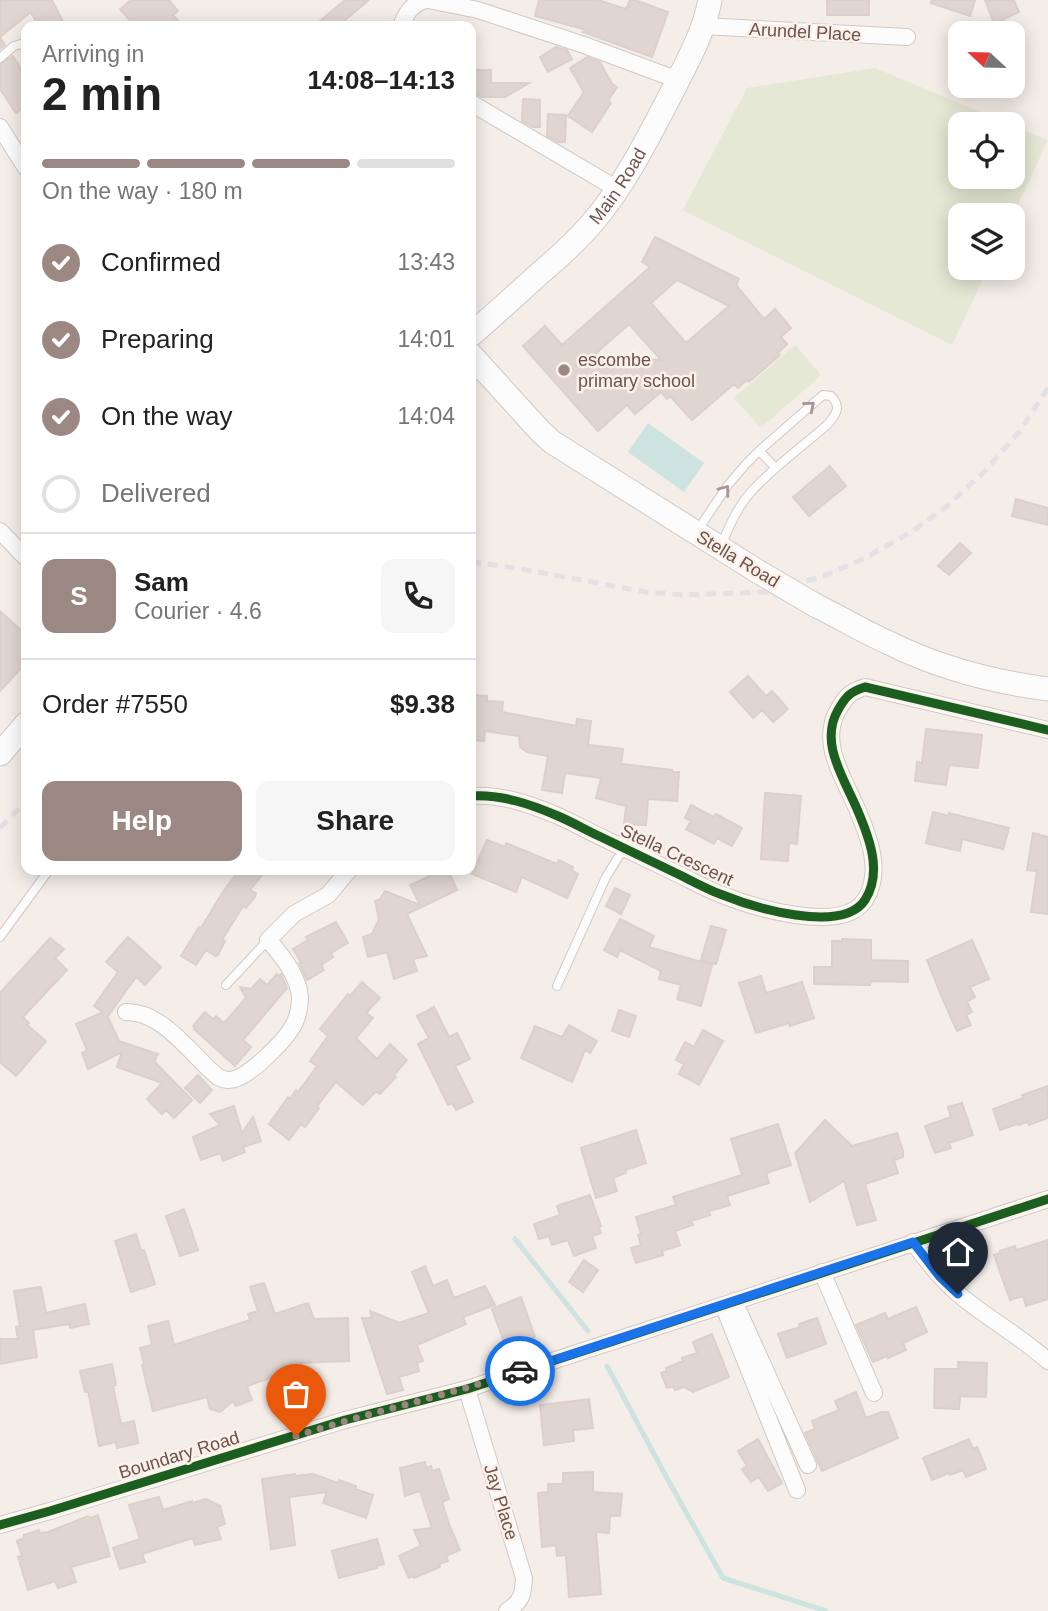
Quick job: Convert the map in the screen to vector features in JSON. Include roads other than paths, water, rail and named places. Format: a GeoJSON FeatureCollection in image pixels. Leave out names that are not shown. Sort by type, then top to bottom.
{"type":"FeatureCollection","features":[{"type":"Feature","properties":{"kind":"main road","name":"Main Road"},"geometry":{"type":"LineString","coordinates":[[476,331],[567,250],[592,223],[617,189],[652,132],[678,80],[703,26],[710,0]]}},
{"type":"Feature","properties":{"kind":"main road","name":"Stella Road"},"geometry":{"type":"LineString","coordinates":[[476,361],[552,442],[719,548],[815,605],[929,660],[980,677],[1048,689]]}},
{"type":"Feature","properties":{"kind":"main road"},"geometry":{"type":"LineString","coordinates":[[0,754],[21,730]]}},
{"type":"Feature","properties":{"kind":"street"},"geometry":{"type":"LineString","coordinates":[[403,21],[415,3],[426,0],[478,10],[678,80]]}},
{"type":"Feature","properties":{"kind":"street","name":"Arundel Place"},"geometry":{"type":"LineString","coordinates":[[703,26],[907,37]]}},
{"type":"Feature","properties":{"kind":"street"},"geometry":{"type":"LineString","coordinates":[[476,106],[617,189]]}},
{"type":"Feature","properties":{"kind":"street"},"geometry":{"type":"LineString","coordinates":[[0,127],[21,160]]}},
{"type":"Feature","properties":{"kind":"street"},"geometry":{"type":"LineString","coordinates":[[0,531],[21,553]]}},
{"type":"Feature","properties":{"kind":"street","name":"Stella Crescent"},"geometry":{"type":"LineString","coordinates":[[476,796],[490,795],[526,803],[559,816],[720,894],[779,912],[823,918],[848,914],[862,904],[872,888],[874,874],[872,849],[866,829],[833,754],[830,734],[833,719],[851,692],[865,687],[1048,730]]}},
{"type":"Feature","properties":{"kind":"street"},"geometry":{"type":"LineString","coordinates":[[126,1012],[152,1019],[172,1033],[218,1077],[231,1080],[240,1077],[278,1045],[296,1021],[300,998],[292,974],[284,957],[268,940],[294,914],[328,895],[345,875]]}},
{"type":"Feature","properties":{"kind":"street","name":"Boundary Road"},"geometry":{"type":"LineString","coordinates":[[0,1525],[345,1420],[467,1389],[1048,1199]]}},
{"type":"Feature","properties":{"kind":"street"},"geometry":{"type":"LineString","coordinates":[[913,1242],[940,1277],[958,1294],[1048,1361]]}},
{"type":"Feature","properties":{"kind":"street"},"geometry":{"type":"LineString","coordinates":[[822,1272],[874,1392]]}},
{"type":"Feature","properties":{"kind":"street"},"geometry":{"type":"LineString","coordinates":[[728,1303],[808,1465]]}},
{"type":"Feature","properties":{"kind":"street"},"geometry":{"type":"LineString","coordinates":[[728,1303],[797,1490]]}},
{"type":"Feature","properties":{"kind":"street","name":"Jay Place"},"geometry":{"type":"LineString","coordinates":[[467,1389],[524,1578],[523,1593],[518,1604],[507,1611]]}},
{"type":"Feature","properties":{"kind":"lane"},"geometry":{"type":"LineString","coordinates":[[0,58],[21,44]]}},
{"type":"Feature","properties":{"kind":"lane"},"geometry":{"type":"LineString","coordinates":[[695,533],[729,485],[759,451],[823,395],[831,396],[838,407],[835,416],[750,493],[739,508],[719,548]]}},
{"type":"Feature","properties":{"kind":"lane"},"geometry":{"type":"LineString","coordinates":[[759,451],[776,468]]}},
{"type":"Feature","properties":{"kind":"lane"},"geometry":{"type":"LineString","coordinates":[[557,986],[606,877],[624,848]]}},
{"type":"Feature","properties":{"kind":"lane"},"geometry":{"type":"LineString","coordinates":[[0,937],[45,875]]}},
{"type":"Feature","properties":{"kind":"lane"},"geometry":{"type":"LineString","coordinates":[[226,985],[268,940]]}},
{"type":"Feature","properties":{"kind":"water"},"geometry":{"type":"Polygon","coordinates":[[[648,423],[704,463],[684,492],[628,452],[648,423]]]}},
{"type":"Feature","properties":{"kind":"waterway"},"geometry":{"type":"LineString","coordinates":[[515,1239],[588,1331]]}},
{"type":"Feature","properties":{"kind":"waterway"},"geometry":{"type":"LineString","coordinates":[[607,1366],[723,1578],[826,1611]]}},
{"type":"Feature","properties":{"kind":"railway"},"geometry":{"type":"LineString","coordinates":[[476,563],[646,592],[683,595],[766,592],[824,576],[865,558],[913,531],[947,506],[982,474],[1019,432],[1048,388]]}},
{"type":"Feature","properties":{"kind":"railway"},"geometry":{"type":"LineString","coordinates":[[0,828],[21,806]]}},
{"type":"Feature","properties":{"kind":"place","name":"escombe primary school"},"geometry":{"type":"Point","coordinates":[564,370]}}]}
